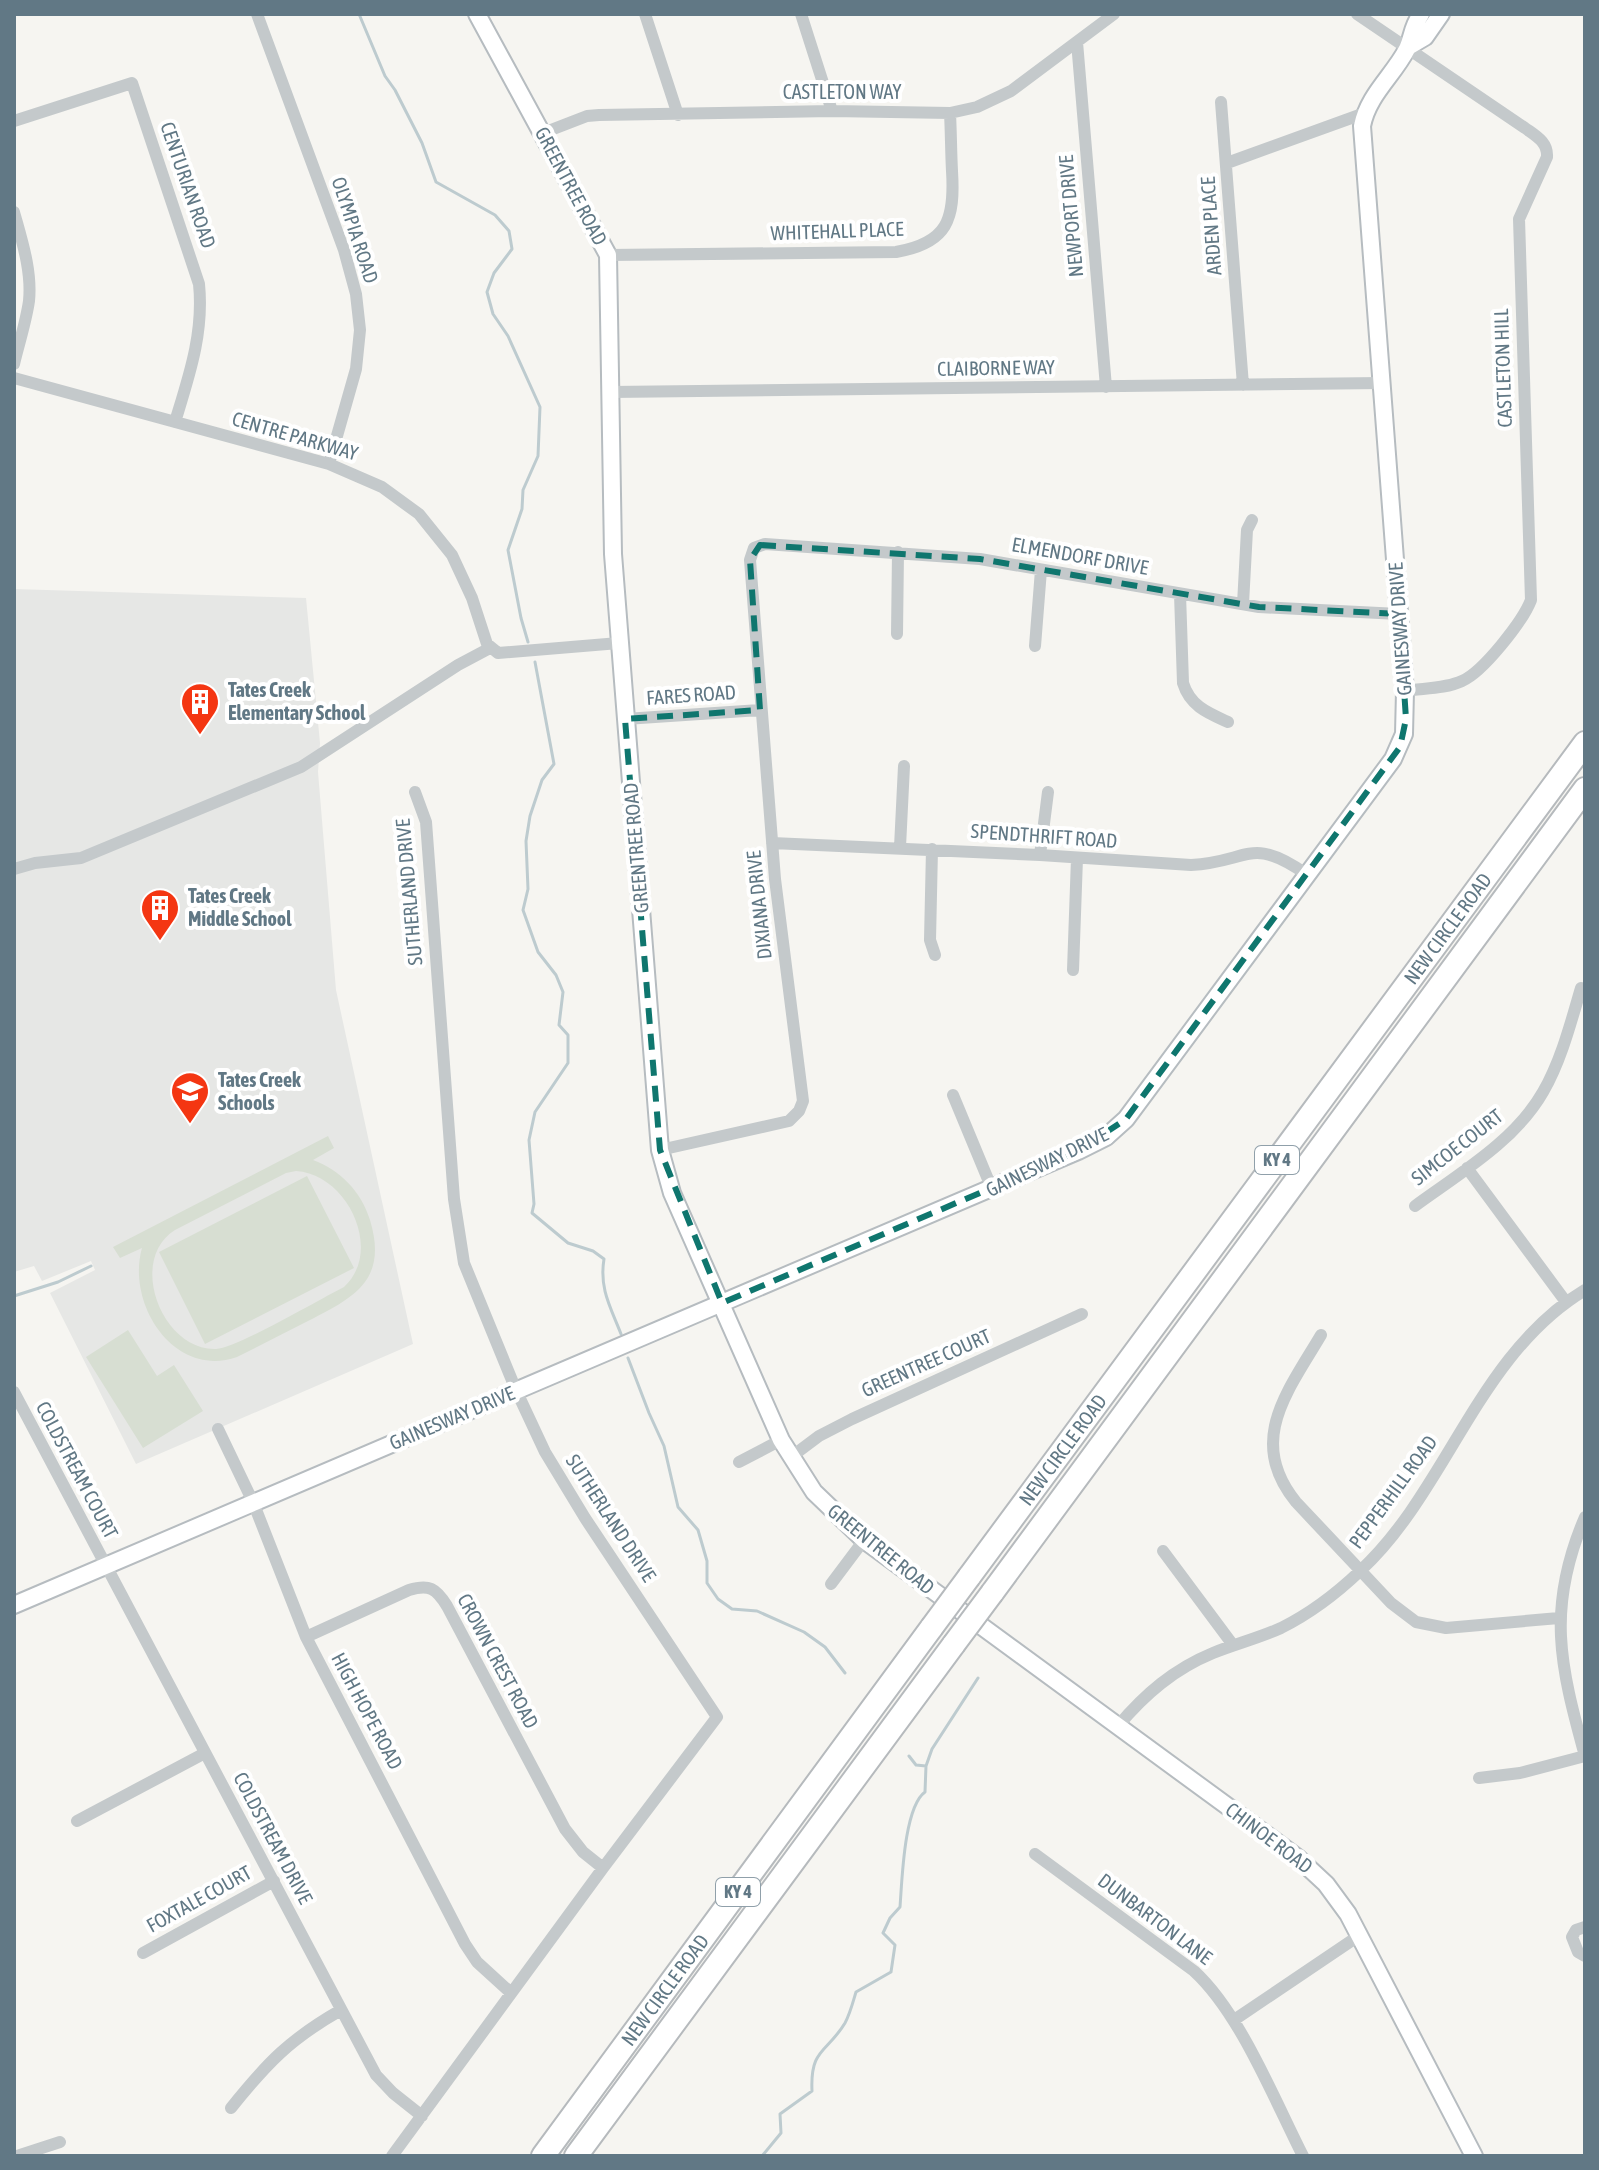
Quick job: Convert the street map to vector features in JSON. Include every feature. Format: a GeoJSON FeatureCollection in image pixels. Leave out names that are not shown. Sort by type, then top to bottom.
{"type":"FeatureCollection","features":[{"type":"Feature","properties":{"kind":"highway"},"geometry":{"type":"LineString","coordinates":[[1519,832],[1585,736]]}},
{"type":"Feature","properties":{"kind":"highway","name":"NEW CIRCLE ROAD"},"geometry":{"type":"LineString","coordinates":[[543,2156],[1585,743]]}},
{"type":"Feature","properties":{"kind":"highway","name":"NEW CIRCLE ROAD"},"geometry":{"type":"LineString","coordinates":[[576,2156],[1585,789]]}},
{"type":"Feature","properties":{"kind":"street","name":"OLYMPIA ROAD"},"geometry":{"type":"LineString","coordinates":[[257,14],[344,250],[356,294],[360,330],[356,369],[329,464]]}},
{"type":"Feature","properties":{"kind":"street","name":"GREENTREE ROAD"},"geometry":{"type":"LineString","coordinates":[[477,14],[608,255],[613,554],[619,643],[660,1150],[672,1193],[781,1440],[814,1492],[864,1540],[960,1611]]}},
{"type":"Feature","properties":{"kind":"street"},"geometry":{"type":"LineString","coordinates":[[645,14],[678,115]]}},
{"type":"Feature","properties":{"kind":"street"},"geometry":{"type":"LineString","coordinates":[[801,14],[832,111]]}},
{"type":"Feature","properties":{"kind":"street","name":"CASTLETON WAY"},"geometry":{"type":"LineString","coordinates":[[543,133],[587,116],[832,111],[950,113],[993,101],[1114,14]]}},
{"type":"Feature","properties":{"kind":"street"},"geometry":{"type":"LineString","coordinates":[[1357,14],[1408,47]]}},
{"type":"Feature","properties":{"kind":"street"},"geometry":{"type":"LineString","coordinates":[[1365,113],[1408,47],[1411,28],[1421,14]]}},
{"type":"Feature","properties":{"kind":"street"},"geometry":{"type":"LineString","coordinates":[[1408,47],[1425,37],[1441,14]]}},
{"type":"Feature","properties":{"kind":"street","name":"NEWPORT DRIVE"},"geometry":{"type":"LineString","coordinates":[[1077,42],[1106,387]]}},
{"type":"Feature","properties":{"kind":"street","name":"CASTLETON HILL"},"geometry":{"type":"LineString","coordinates":[[1405,691],[1448,685],[1473,674],[1523,617],[1531,600],[1519,219],[1548,150],[1541,139],[1408,47]]}},
{"type":"Feature","properties":{"kind":"street","name":"CENTURIAN ROAD"},"geometry":{"type":"LineString","coordinates":[[14,121],[132,83],[199,284],[199,336],[175,422]]}},
{"type":"Feature","properties":{"kind":"street"},"geometry":{"type":"LineString","coordinates":[[1221,102],[1227,163]]}},
{"type":"Feature","properties":{"kind":"street","name":"WHITEHALL PLACE"},"geometry":{"type":"LineString","coordinates":[[608,255],[896,252],[921,246],[941,232],[952,213],[950,113]]}},
{"type":"Feature","properties":{"kind":"street","name":"ARDEN PLACE"},"geometry":{"type":"LineString","coordinates":[[1243,385],[1227,163],[1365,113]]}},
{"type":"Feature","properties":{"kind":"street","name":"GAINESWAY DRIVE"},"geometry":{"type":"LineString","coordinates":[[14,1605],[992,1189],[1095,1143],[1126,1119],[1400,747],[1406,719],[1405,691],[1362,136],[1365,113]]}},
{"type":"Feature","properties":{"kind":"street"},"geometry":{"type":"LineString","coordinates":[[14,212],[25,252],[29,299],[14,364]]}},
{"type":"Feature","properties":{"kind":"street","name":"CENTRE PARKWAY"},"geometry":{"type":"LineString","coordinates":[[14,378],[329,464],[382,487],[404,501],[430,526],[460,569],[490,648]]}},
{"type":"Feature","properties":{"kind":"street","name":"CLAIBORNE WAY"},"geometry":{"type":"LineString","coordinates":[[611,392],[1382,383]]}},
{"type":"Feature","properties":{"kind":"street"},"geometry":{"type":"LineString","coordinates":[[1243,604],[1247,530],[1252,520]]}},
{"type":"Feature","properties":{"kind":"street","name":"ELMENDORF DRIVE"},"geometry":{"type":"LineString","coordinates":[[754,548],[765,544],[980,559],[1274,609],[1399,614]]}},
{"type":"Feature","properties":{"kind":"street","name":"DIXIANA DRIVE"},"geometry":{"type":"LineString","coordinates":[[660,1150],[789,1121],[799,1111],[803,1101],[772,843],[760,710],[750,560],[754,548]]}},
{"type":"Feature","properties":{"kind":"street"},"geometry":{"type":"LineString","coordinates":[[897,634],[898,552]]}},
{"type":"Feature","properties":{"kind":"street"},"geometry":{"type":"LineString","coordinates":[[1035,646],[1041,570]]}},
{"type":"Feature","properties":{"kind":"street"},"geometry":{"type":"LineString","coordinates":[[1180,594],[1183,683],[1187,696],[1202,710],[1228,722]]}},
{"type":"Feature","properties":{"kind":"street"},"geometry":{"type":"LineString","coordinates":[[14,869],[35,863],[81,858],[301,767],[458,665],[490,648],[501,653],[619,643]]}},
{"type":"Feature","properties":{"kind":"street","name":"FARES ROAD"},"geometry":{"type":"LineString","coordinates":[[625,719],[760,710]]}},
{"type":"Feature","properties":{"kind":"street"},"geometry":{"type":"LineString","coordinates":[[900,847],[904,766]]}},
{"type":"Feature","properties":{"kind":"street","name":"SUTHERLAND DRIVE"},"geometry":{"type":"LineString","coordinates":[[392,2156],[510,1992],[717,1717],[545,1452],[464,1263],[459,1241],[426,822],[415,792]]}},
{"type":"Feature","properties":{"kind":"street"},"geometry":{"type":"LineString","coordinates":[[1040,855],[1048,792]]}},
{"type":"Feature","properties":{"kind":"street","name":"SPENDTHRIFT ROAD"},"geometry":{"type":"LineString","coordinates":[[772,843],[900,847],[1191,865],[1258,852],[1281,857],[1306,874]]}},
{"type":"Feature","properties":{"kind":"street"},"geometry":{"type":"LineString","coordinates":[[932,849],[930,940],[935,955]]}},
{"type":"Feature","properties":{"kind":"street"},"geometry":{"type":"LineString","coordinates":[[1073,970],[1077,858]]}},
{"type":"Feature","properties":{"kind":"street","name":"SIMCOE COURT"},"geometry":{"type":"LineString","coordinates":[[1415,1206],[1514,1130],[1542,1094],[1552,1076],[1581,988]]}},
{"type":"Feature","properties":{"kind":"street"},"geometry":{"type":"LineString","coordinates":[[953,1095],[992,1189]]}},
{"type":"Feature","properties":{"kind":"street"},"geometry":{"type":"LineString","coordinates":[[1467,1168],[1566,1302]]}},
{"type":"Feature","properties":{"kind":"street","name":"PEPPERHILL ROAD"},"geometry":{"type":"LineString","coordinates":[[1118,1726],[1143,1697],[1175,1672],[1292,1622],[1360,1571],[1395,1530],[1496,1377],[1533,1332],[1566,1302],[1585,1290]]}},
{"type":"Feature","properties":{"kind":"street","name":"GREENTREE COURT"},"geometry":{"type":"LineString","coordinates":[[791,1457],[819,1436],[852,1419],[1082,1314]]}},
{"type":"Feature","properties":{"kind":"street"},"geometry":{"type":"LineString","coordinates":[[1321,1335],[1280,1403],[1274,1421],[1273,1453],[1278,1476],[1285,1489],[1404,1614],[1426,1626],[1446,1628],[1559,1618]]}},
{"type":"Feature","properties":{"kind":"street","name":"COLDSTREAM COURT"},"geometry":{"type":"LineString","coordinates":[[14,1392],[105,1566]]}},
{"type":"Feature","properties":{"kind":"street","name":"HIGH HOPE ROAD"},"geometry":{"type":"LineString","coordinates":[[218,1429],[253,1502],[306,1637],[465,1944],[477,1962],[510,1992]]}},
{"type":"Feature","properties":{"kind":"street"},"geometry":{"type":"LineString","coordinates":[[739,1462],[781,1440]]}},
{"type":"Feature","properties":{"kind":"street"},"geometry":{"type":"LineString","coordinates":[[1479,1778],[1520,1773],[1585,1756],[1565,1680],[1559,1618],[1567,1576],[1585,1517]]}},
{"type":"Feature","properties":{"kind":"street"},"geometry":{"type":"LineString","coordinates":[[831,1584],[864,1540]]}},
{"type":"Feature","properties":{"kind":"street"},"geometry":{"type":"LineString","coordinates":[[1163,1551],[1233,1645]]}},
{"type":"Feature","properties":{"kind":"street","name":"COLDSTREAM DRIVE"},"geometry":{"type":"LineString","coordinates":[[105,1566],[384,2085],[422,2116]]}},
{"type":"Feature","properties":{"kind":"street","name":"CROWN CREST ROAD"},"geometry":{"type":"LineString","coordinates":[[306,1637],[409,1590],[424,1586],[433,1588],[447,1606],[565,1829],[583,1852],[603,1868]]}},
{"type":"Feature","properties":{"kind":"street","name":"CHINOE ROAD"},"geometry":{"type":"LineString","coordinates":[[960,1611],[1314,1872],[1339,1901],[1360,1935],[1474,2156]]}},
{"type":"Feature","properties":{"kind":"street"},"geometry":{"type":"LineString","coordinates":[[77,1821],[205,1753]]}},
{"type":"Feature","properties":{"kind":"street","name":"DUNBARTON LANE"},"geometry":{"type":"LineString","coordinates":[[1035,1854],[1194,1971],[1213,1989],[1234,2020],[1303,2156]]}},
{"type":"Feature","properties":{"kind":"street","name":"FOXTALE COURT"},"geometry":{"type":"LineString","coordinates":[[143,1953],[274,1881]]}},
{"type":"Feature","properties":{"kind":"street"},"geometry":{"type":"LineString","coordinates":[[1585,1927],[1576,1930],[1572,1937],[1578,1952],[1585,1956]]}},
{"type":"Feature","properties":{"kind":"street"},"geometry":{"type":"LineString","coordinates":[[1234,2020],[1360,1935]]}},
{"type":"Feature","properties":{"kind":"street"},"geometry":{"type":"LineString","coordinates":[[231,2108],[274,2056],[312,2026],[341,2010]]}},
{"type":"Feature","properties":{"kind":"street"},"geometry":{"type":"LineString","coordinates":[[17,2156],[60,2142]]}},
{"type":"Feature","properties":{"kind":"highlighted area"},"geometry":{"type":"Polygon","coordinates":[[[760,545],[980,559],[1259,607],[1399,614],[1406,719],[1400,747],[1126,1119],[1078,1151],[722,1303],[660,1150],[625,719],[760,710],[750,560],[760,545]]]}},
{"type":"Feature","properties":{"kind":"shaded area","name":"Tates Creek Schools"},"geometry":{"type":"Polygon","coordinates":[[[14,589],[306,598],[320,743],[318,772],[336,990],[413,1344],[136,1464],[50,1293],[95,1270],[91,1261],[42,1281],[34,1266],[14,1272],[14,589]]]}},
{"type":"Feature","properties":{"kind":"shaded area"},"geometry":{"type":"Polygon","coordinates":[[[328,1136],[334,1148],[313,1160],[341,1176],[361,1200],[370,1220],[375,1258],[363,1284],[340,1304],[237,1357],[214,1361],[193,1357],[175,1347],[160,1332],[148,1313],[141,1292],[139,1270],[142,1248],[120,1258],[113,1247],[328,1136]],[[296,1171],[286,1173],[175,1230],[161,1244],[154,1262],[153,1281],[157,1302],[180,1335],[197,1346],[227,1347],[344,1287],[356,1272],[361,1254],[360,1235],[344,1199],[331,1185],[314,1175],[296,1171]]]}},
{"type":"Feature","properties":{"kind":"shaded area"},"geometry":{"type":"Polygon","coordinates":[[[307,1176],[354,1268],[205,1344],[159,1252],[307,1176]]]}},
{"type":"Feature","properties":{"kind":"shaded area"},"geometry":{"type":"Polygon","coordinates":[[[128,1330],[157,1376],[174,1365],[203,1411],[143,1448],[86,1357],[128,1330]]]}},
{"type":"Feature","properties":{"kind":"waterway"},"geometry":{"type":"LineString","coordinates":[[359,14],[385,76],[422,143],[436,182],[495,215],[509,231],[512,249],[494,273],[487,292],[493,314],[508,336],[540,407],[538,456],[523,490],[522,509],[508,550],[528,642]]}},
{"type":"Feature","properties":{"kind":"waterway"},"geometry":{"type":"LineString","coordinates":[[535,662],[554,764],[542,780],[530,816],[526,841],[528,889],[523,910],[538,952],[556,975],[563,992],[559,1025],[568,1035],[568,1063],[535,1112],[529,1140],[532,1213],[568,1243],[593,1251],[604,1259],[605,1289],[621,1334]]}},
{"type":"Feature","properties":{"kind":"waterway"},"geometry":{"type":"LineString","coordinates":[[14,1296],[58,1282],[91,1266]]}},
{"type":"Feature","properties":{"kind":"waterway"},"geometry":{"type":"LineString","coordinates":[[628,1358],[664,1446],[678,1507],[698,1530],[707,1561],[707,1583],[718,1599],[732,1609],[757,1611],[804,1632],[825,1647],[845,1673]]}},
{"type":"Feature","properties":{"kind":"waterway"},"geometry":{"type":"LineString","coordinates":[[926,1766],[932,1749],[978,1678]]}},
{"type":"Feature","properties":{"kind":"waterway"},"geometry":{"type":"LineString","coordinates":[[762,2156],[781,2133],[780,2114],[812,2091],[817,2058],[845,2023],[856,1992],[891,1972],[895,1945],[883,1933],[900,1907],[908,1828],[918,1800],[925,1792],[926,1766],[916,1765],[909,1756]]}},
{"type":"Feature","properties":{"kind":"place","name":"Tates Creek Elementary School"},"geometry":{"type":"Point","coordinates":[200,736]}},
{"type":"Feature","properties":{"kind":"place","name":"Tates Creek Middle School"},"geometry":{"type":"Point","coordinates":[160,942]}},
{"type":"Feature","properties":{"kind":"place","name":"Tates Creek Schools"},"geometry":{"type":"Point","coordinates":[190,1125]}}]}
